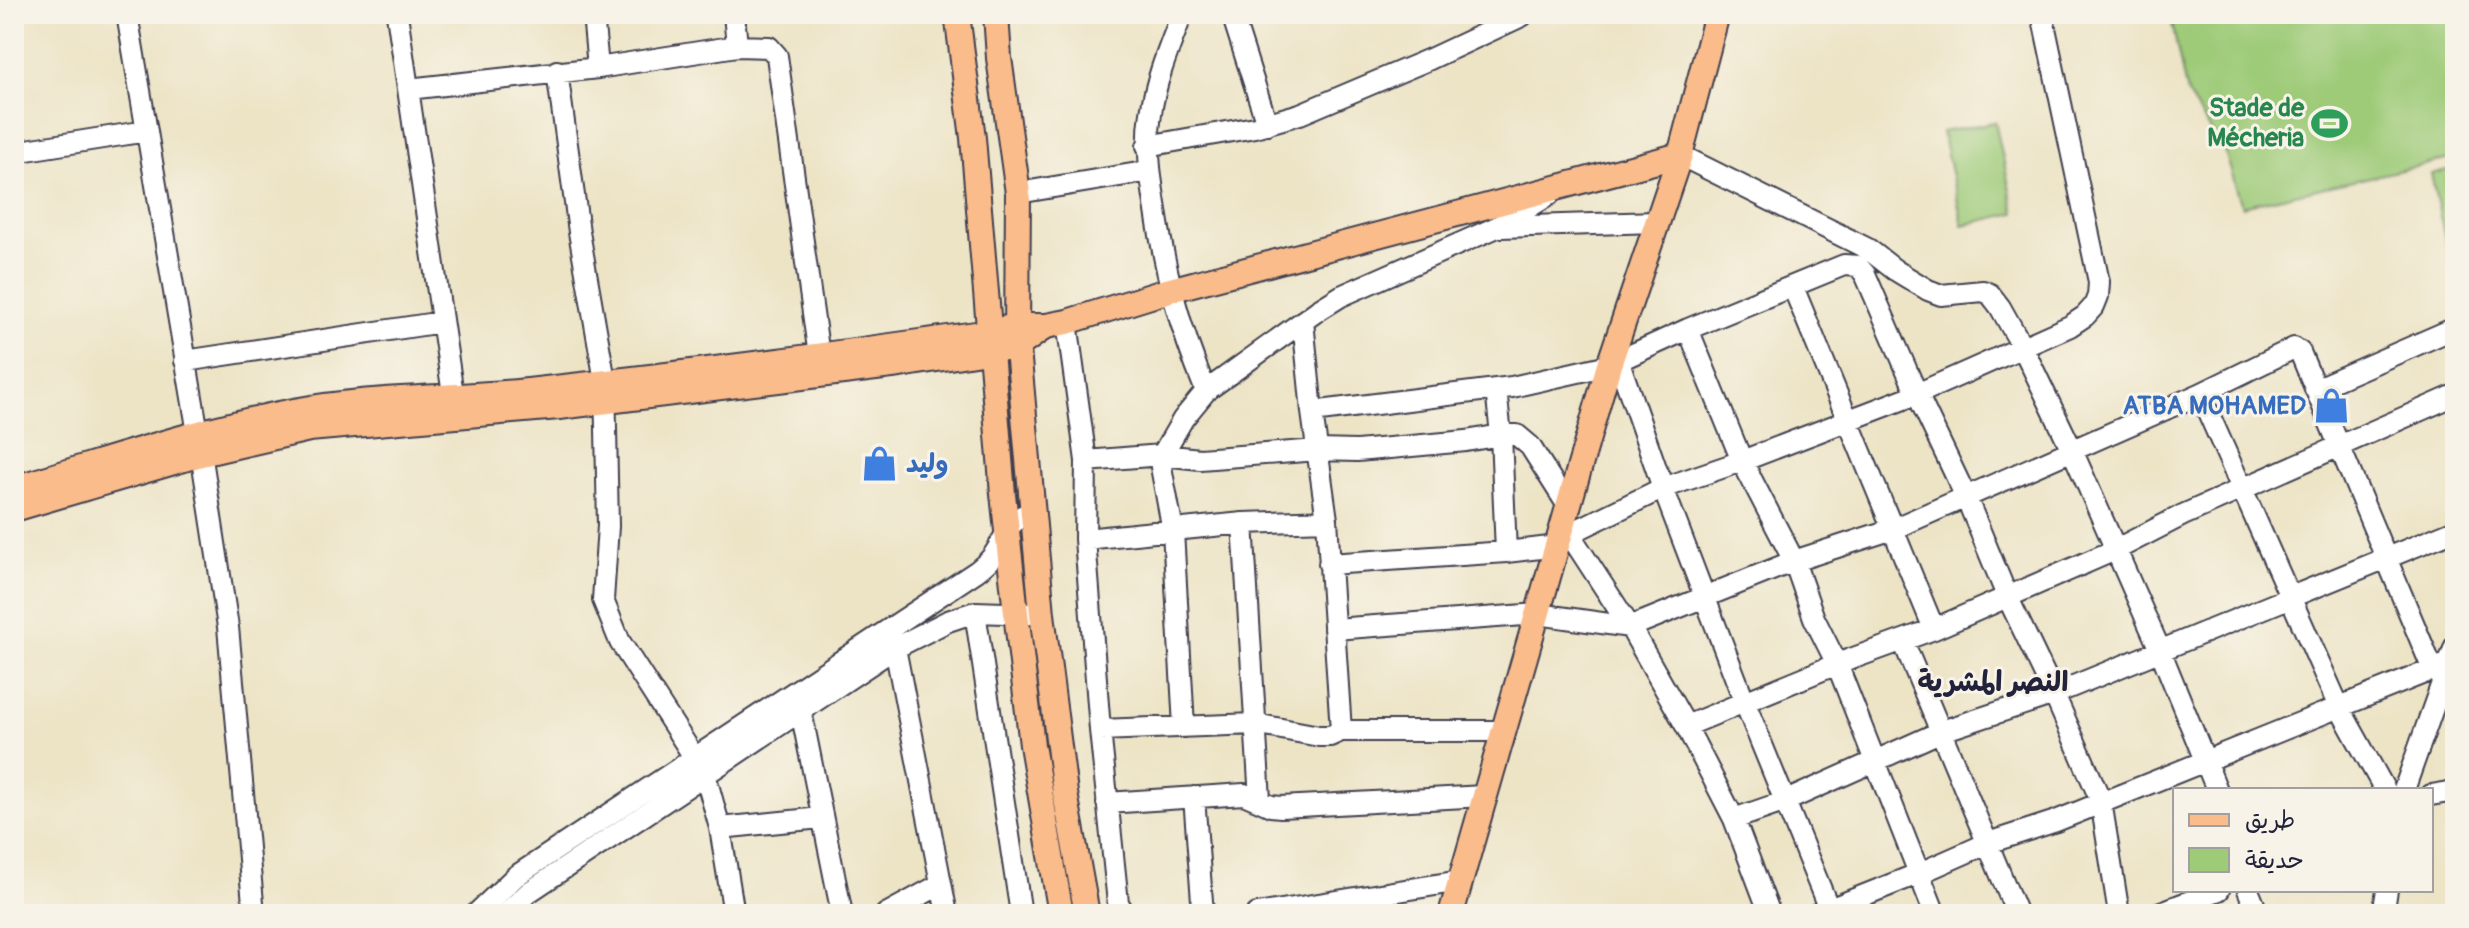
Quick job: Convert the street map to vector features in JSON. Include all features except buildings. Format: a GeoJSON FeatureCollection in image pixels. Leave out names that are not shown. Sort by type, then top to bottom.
{"type":"FeatureCollection","features":[{"type":"Feature","properties":{"kind":"main road"},"geometry":{"type":"LineString","coordinates":[[957,14],[973,138],[1016,613],[1032,745],[1061,914]]}},
{"type":"Feature","properties":{"kind":"main road"},"geometry":{"type":"LineString","coordinates":[[996,14],[1018,193],[1017,336],[1042,614],[1065,793],[1087,914]]}},
{"type":"Feature","properties":{"kind":"main road"},"geometry":{"type":"LineString","coordinates":[[1451,914],[1502,731],[1656,222],[1680,155],[1717,14]]}},
{"type":"Feature","properties":{"kind":"main road"},"geometry":{"type":"LineString","coordinates":[[973,138],[1010,134]]}},
{"type":"Feature","properties":{"kind":"main road"},"geometry":{"type":"LineString","coordinates":[[14,509],[295,411],[352,403],[454,406],[527,391],[605,390],[991,342],[1170,290],[1680,155]]}},
{"type":"Feature","properties":{"kind":"main road"},"geometry":{"type":"LineString","coordinates":[[14,488],[200,443]]}},
{"type":"Feature","properties":{"kind":"street"},"geometry":{"type":"LineString","coordinates":[[127,14],[200,443],[230,642],[254,914]]}},
{"type":"Feature","properties":{"kind":"street"},"geometry":{"type":"LineString","coordinates":[[397,14],[454,406]]}},
{"type":"Feature","properties":{"kind":"street"},"geometry":{"type":"LineString","coordinates":[[593,14],[598,68]]}},
{"type":"Feature","properties":{"kind":"street"},"geometry":{"type":"LineString","coordinates":[[734,14],[737,46]]}},
{"type":"Feature","properties":{"kind":"street"},"geometry":{"type":"LineString","coordinates":[[1182,14],[1158,76],[1147,146],[1170,290],[1186,344],[1206,391]]}},
{"type":"Feature","properties":{"kind":"street"},"geometry":{"type":"LineString","coordinates":[[1232,14],[1267,124]]}},
{"type":"Feature","properties":{"kind":"street"},"geometry":{"type":"LineString","coordinates":[[1329,564],[1506,552],[1663,488],[1917,394],[2023,348],[2085,316],[2094,306],[2099,282],[2042,14]]}},
{"type":"Feature","properties":{"kind":"street"},"geometry":{"type":"LineString","coordinates":[[1147,146],[1267,124],[1300,114],[1430,59],[1522,15]]}},
{"type":"Feature","properties":{"kind":"street"},"geometry":{"type":"LineString","coordinates":[[408,89],[598,68],[737,46],[769,47],[777,56],[820,365]]}},
{"type":"Feature","properties":{"kind":"street"},"geometry":{"type":"LineString","coordinates":[[557,71],[605,390],[608,526],[603,600],[620,642],[700,765],[720,828],[734,914]]}},
{"type":"Feature","properties":{"kind":"street"},"geometry":{"type":"LineString","coordinates":[[14,152],[147,131]]}},
{"type":"Feature","properties":{"kind":"street"},"geometry":{"type":"LineString","coordinates":[[1680,155],[1868,249],[1928,290],[1941,295],[1983,291],[1990,294],[2023,348],[2072,450],[2160,650],[2216,788]]}},
{"type":"Feature","properties":{"kind":"street"},"geometry":{"type":"LineString","coordinates":[[1018,193],[1150,171]]}},
{"type":"Feature","properties":{"kind":"street"},"geometry":{"type":"LineString","coordinates":[[1184,727],[1173,531],[1160,456],[1183,419],[1206,391],[1341,296],[1497,227],[1563,186]]}},
{"type":"Feature","properties":{"kind":"street"},"geometry":{"type":"LineString","coordinates":[[1497,227],[1656,222]]}},
{"type":"Feature","properties":{"kind":"street"},"geometry":{"type":"LineString","coordinates":[[1312,412],[1496,389],[1614,363],[1844,265],[1858,266],[1865,274],[2101,801],[2119,914]]}},
{"type":"Feature","properties":{"kind":"street"},"geometry":{"type":"LineString","coordinates":[[1793,287],[1934,629]]}},
{"type":"Feature","properties":{"kind":"street"},"geometry":{"type":"LineString","coordinates":[[1303,321],[1327,520],[1341,731]]}},
{"type":"Feature","properties":{"kind":"street"},"geometry":{"type":"LineString","coordinates":[[185,361],[442,322]]}},
{"type":"Feature","properties":{"kind":"street"},"geometry":{"type":"LineString","coordinates":[[1057,324],[1086,461],[1085,539],[1100,730],[1118,903],[1125,914]]}},
{"type":"Feature","properties":{"kind":"street"},"geometry":{"type":"LineString","coordinates":[[2315,389],[2455,328]]}},
{"type":"Feature","properties":{"kind":"street"},"geometry":{"type":"LineString","coordinates":[[1688,329],[1742,461],[1794,561],[1814,618],[1837,664],[1935,914]]}},
{"type":"Feature","properties":{"kind":"street"},"geometry":{"type":"LineString","coordinates":[[1334,629],[1538,614],[1630,627],[1794,561],[1893,529],[2200,394],[2294,348],[2300,352],[2387,558],[2446,659],[2405,788]]}},
{"type":"Feature","properties":{"kind":"street"},"geometry":{"type":"LineString","coordinates":[[1614,363],[1786,801],[1826,912],[1988,843],[2056,821],[2339,707],[2446,659]]}},
{"type":"Feature","properties":{"kind":"street"},"geometry":{"type":"LineString","coordinates":[[1496,389],[1506,552]]}},
{"type":"Feature","properties":{"kind":"street"},"geometry":{"type":"LineString","coordinates":[[2200,394],[2339,707],[2384,788]]}},
{"type":"Feature","properties":{"kind":"street"},"geometry":{"type":"LineString","coordinates":[[1686,726],[1837,664],[1934,629],[2455,395]]}},
{"type":"Feature","properties":{"kind":"street"},"geometry":{"type":"LineString","coordinates":[[1086,461],[1160,456],[1200,459],[1318,450],[1357,451],[1517,435],[1530,446],[1565,527],[1630,627],[1686,726],[1734,819],[1770,914]]}},
{"type":"Feature","properties":{"kind":"street"},"geometry":{"type":"LineString","coordinates":[[505,914],[529,892],[700,765],[977,571],[991,559],[1007,529],[1018,516],[1033,511]]}},
{"type":"Feature","properties":{"kind":"street"},"geometry":{"type":"LineString","coordinates":[[1085,539],[1243,523],[1327,520]]}},
{"type":"Feature","properties":{"kind":"street"},"geometry":{"type":"LineString","coordinates":[[1243,523],[1260,800]]}},
{"type":"Feature","properties":{"kind":"street"},"geometry":{"type":"LineString","coordinates":[[1734,819],[1786,801],[1942,731],[2054,694],[2455,530]]}},
{"type":"Feature","properties":{"kind":"street"},"geometry":{"type":"LineString","coordinates":[[476,914],[516,876],[700,765],[801,711],[895,648],[948,621],[975,612],[1042,614]]}},
{"type":"Feature","properties":{"kind":"street"},"geometry":{"type":"LineString","coordinates":[[975,612],[1021,914]]}},
{"type":"Feature","properties":{"kind":"street"},"geometry":{"type":"LineString","coordinates":[[1903,641],[2017,914]]}},
{"type":"Feature","properties":{"kind":"street"},"geometry":{"type":"LineString","coordinates":[[895,648],[947,914]]}},
{"type":"Feature","properties":{"kind":"street"},"geometry":{"type":"LineString","coordinates":[[801,711],[842,914]]}},
{"type":"Feature","properties":{"kind":"street"},"geometry":{"type":"LineString","coordinates":[[1100,730],[1255,724],[1319,736],[1330,736],[1341,731],[1502,731]]}},
{"type":"Feature","properties":{"kind":"street"},"geometry":{"type":"LineString","coordinates":[[2433,795],[2455,791]]}},
{"type":"Feature","properties":{"kind":"street"},"geometry":{"type":"LineString","coordinates":[[1107,803],[1244,794],[1281,807],[1484,796]]}},
{"type":"Feature","properties":{"kind":"street"},"geometry":{"type":"LineString","coordinates":[[1194,797],[1203,914]]}},
{"type":"Feature","properties":{"kind":"street"},"geometry":{"type":"LineString","coordinates":[[720,828],[821,818]]}},
{"type":"Feature","properties":{"kind":"street"},"geometry":{"type":"LineString","coordinates":[[1257,914],[1460,881]]}},
{"type":"Feature","properties":{"kind":"street"},"geometry":{"type":"LineString","coordinates":[[886,914],[941,884]]}},
{"type":"Feature","properties":{"kind":"street"},"geometry":{"type":"LineString","coordinates":[[2156,914],[2214,892]]}},
{"type":"Feature","properties":{"kind":"street"},"geometry":{"type":"LineString","coordinates":[[2249,892],[2258,914]]}},
{"type":"Feature","properties":{"kind":"street"},"geometry":{"type":"LineString","coordinates":[[2383,914],[2387,892]]}},
{"type":"Feature","properties":{"kind":"green space","name":"Stade de Mécheria"},"geometry":{"type":"Polygon","coordinates":[[[2170,14],[2455,14],[2455,158],[2242,206],[2225,152],[2187,94],[2170,14]]]}},
{"type":"Feature","properties":{"kind":"green space"},"geometry":{"type":"Polygon","coordinates":[[[1995,122],[2015,213],[1963,225],[1942,132],[1995,122]]]}},
{"type":"Feature","properties":{"kind":"green space"},"geometry":{"type":"Polygon","coordinates":[[[2455,168],[2455,262],[2450,263],[2431,174],[2455,168]]]}},
{"type":"Feature","properties":{"kind":"place","name":"Stade de Mécheria"},"geometry":{"type":"Point","coordinates":[2330,123]}},
{"type":"Feature","properties":{"kind":"place","name":"ATBA MOHAMED"},"geometry":{"type":"Point","coordinates":[2332,406]}},
{"type":"Feature","properties":{"kind":"place","name":"وليد"},"geometry":{"type":"Point","coordinates":[880,464]}},
{"type":"Feature","properties":{"kind":"district","name":"النصر المشرية"},"geometry":{"type":"Point","coordinates":[1993,682]}}]}
